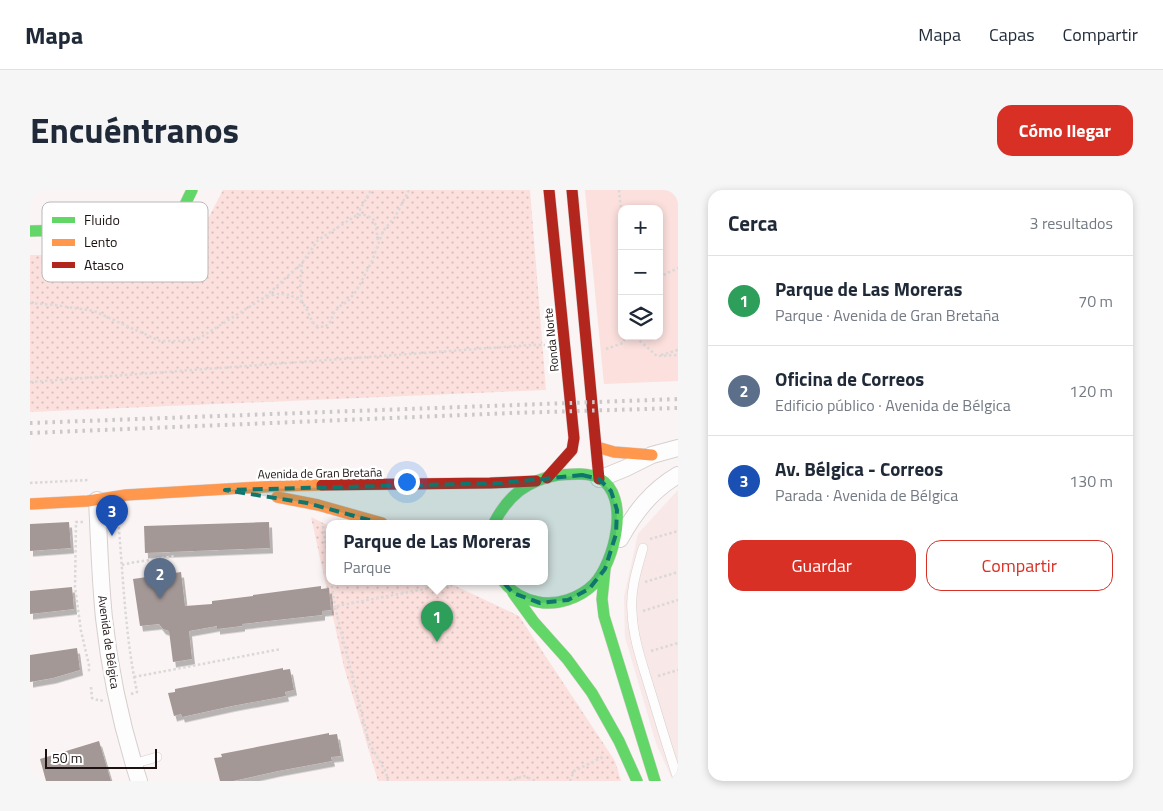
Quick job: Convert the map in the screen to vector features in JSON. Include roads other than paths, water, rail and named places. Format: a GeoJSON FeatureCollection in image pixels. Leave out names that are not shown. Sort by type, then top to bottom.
{"type":"FeatureCollection","features":[{"type":"Feature","properties":{"kind":"main road"},"geometry":{"type":"LineString","coordinates":[[186,202],[192,190]]}},
{"type":"Feature","properties":{"kind":"main road","name":"Ronda Norte"},"geometry":{"type":"LineString","coordinates":[[541,479],[572,450],[574,438],[550,190]]}},
{"type":"Feature","properties":{"kind":"main road"},"geometry":{"type":"LineString","coordinates":[[513,593],[540,603],[563,602],[575,597],[595,583],[605,569],[614,549],[617,526],[616,505],[611,491],[599,478],[572,190]]}},
{"type":"Feature","properties":{"kind":"main road"},"geometry":{"type":"LineString","coordinates":[[597,447],[614,452],[652,455]]}},
{"type":"Feature","properties":{"kind":"main road","name":"Avenida de Gran Bretaña"},"geometry":{"type":"LineString","coordinates":[[30,504],[97,500],[126,495],[279,486],[490,484],[575,474],[599,478]]}},
{"type":"Feature","properties":{"kind":"main road"},"geometry":{"type":"LineString","coordinates":[[496,520],[503,505],[513,494],[541,479]]}},
{"type":"Feature","properties":{"kind":"main road","name":"Avenida de Gran Bretaña"},"geometry":{"type":"LineString","coordinates":[[225,490],[307,503],[371,520]]}},
{"type":"Feature","properties":{"kind":"main road"},"geometry":{"type":"LineString","coordinates":[[605,569],[603,604],[607,624],[655,781]]}},
{"type":"Feature","properties":{"kind":"main road"},"geometry":{"type":"LineString","coordinates":[[504,585],[513,593],[592,693],[619,741],[636,781]]}},
{"type":"Feature","properties":{"kind":"street"},"geometry":{"type":"LineString","coordinates":[[599,478],[626,468],[652,455],[678,448]]}},
{"type":"Feature","properties":{"kind":"street"},"geometry":{"type":"LineString","coordinates":[[614,549],[633,516],[645,502],[665,483],[678,475]]}},
{"type":"Feature","properties":{"kind":"street","name":"Avenida de Bélgica"},"geometry":{"type":"LineString","coordinates":[[97,500],[106,635],[117,697],[139,781]]}},
{"type":"Feature","properties":{"kind":"lane"},"geometry":{"type":"LineString","coordinates":[[643,545],[634,582],[632,612],[636,642],[678,779]]}},
{"type":"Feature","properties":{"kind":"lane"},"geometry":{"type":"LineString","coordinates":[[626,690],[641,695],[650,702],[658,716]]}},
{"type":"Feature","properties":{"kind":"lane"},"geometry":{"type":"LineString","coordinates":[[134,764],[157,757]]}},
{"type":"Feature","properties":{"kind":"railway"},"geometry":{"type":"LineString","coordinates":[[30,423],[678,399]]}},
{"type":"Feature","properties":{"kind":"railway"},"geometry":{"type":"LineString","coordinates":[[30,433],[678,408]]}},
{"type":"Feature","properties":{"kind":"place","name":"Av. Bélgica - Correos"},"geometry":{"type":"Point","coordinates":[112,536]}},
{"type":"Feature","properties":{"kind":"place","name":"Oficina de Correos"},"geometry":{"type":"Point","coordinates":[160,599]}},
{"type":"Feature","properties":{"kind":"place","name":"Parque de Las Moreras"},"geometry":{"type":"Point","coordinates":[437,642]}}]}
